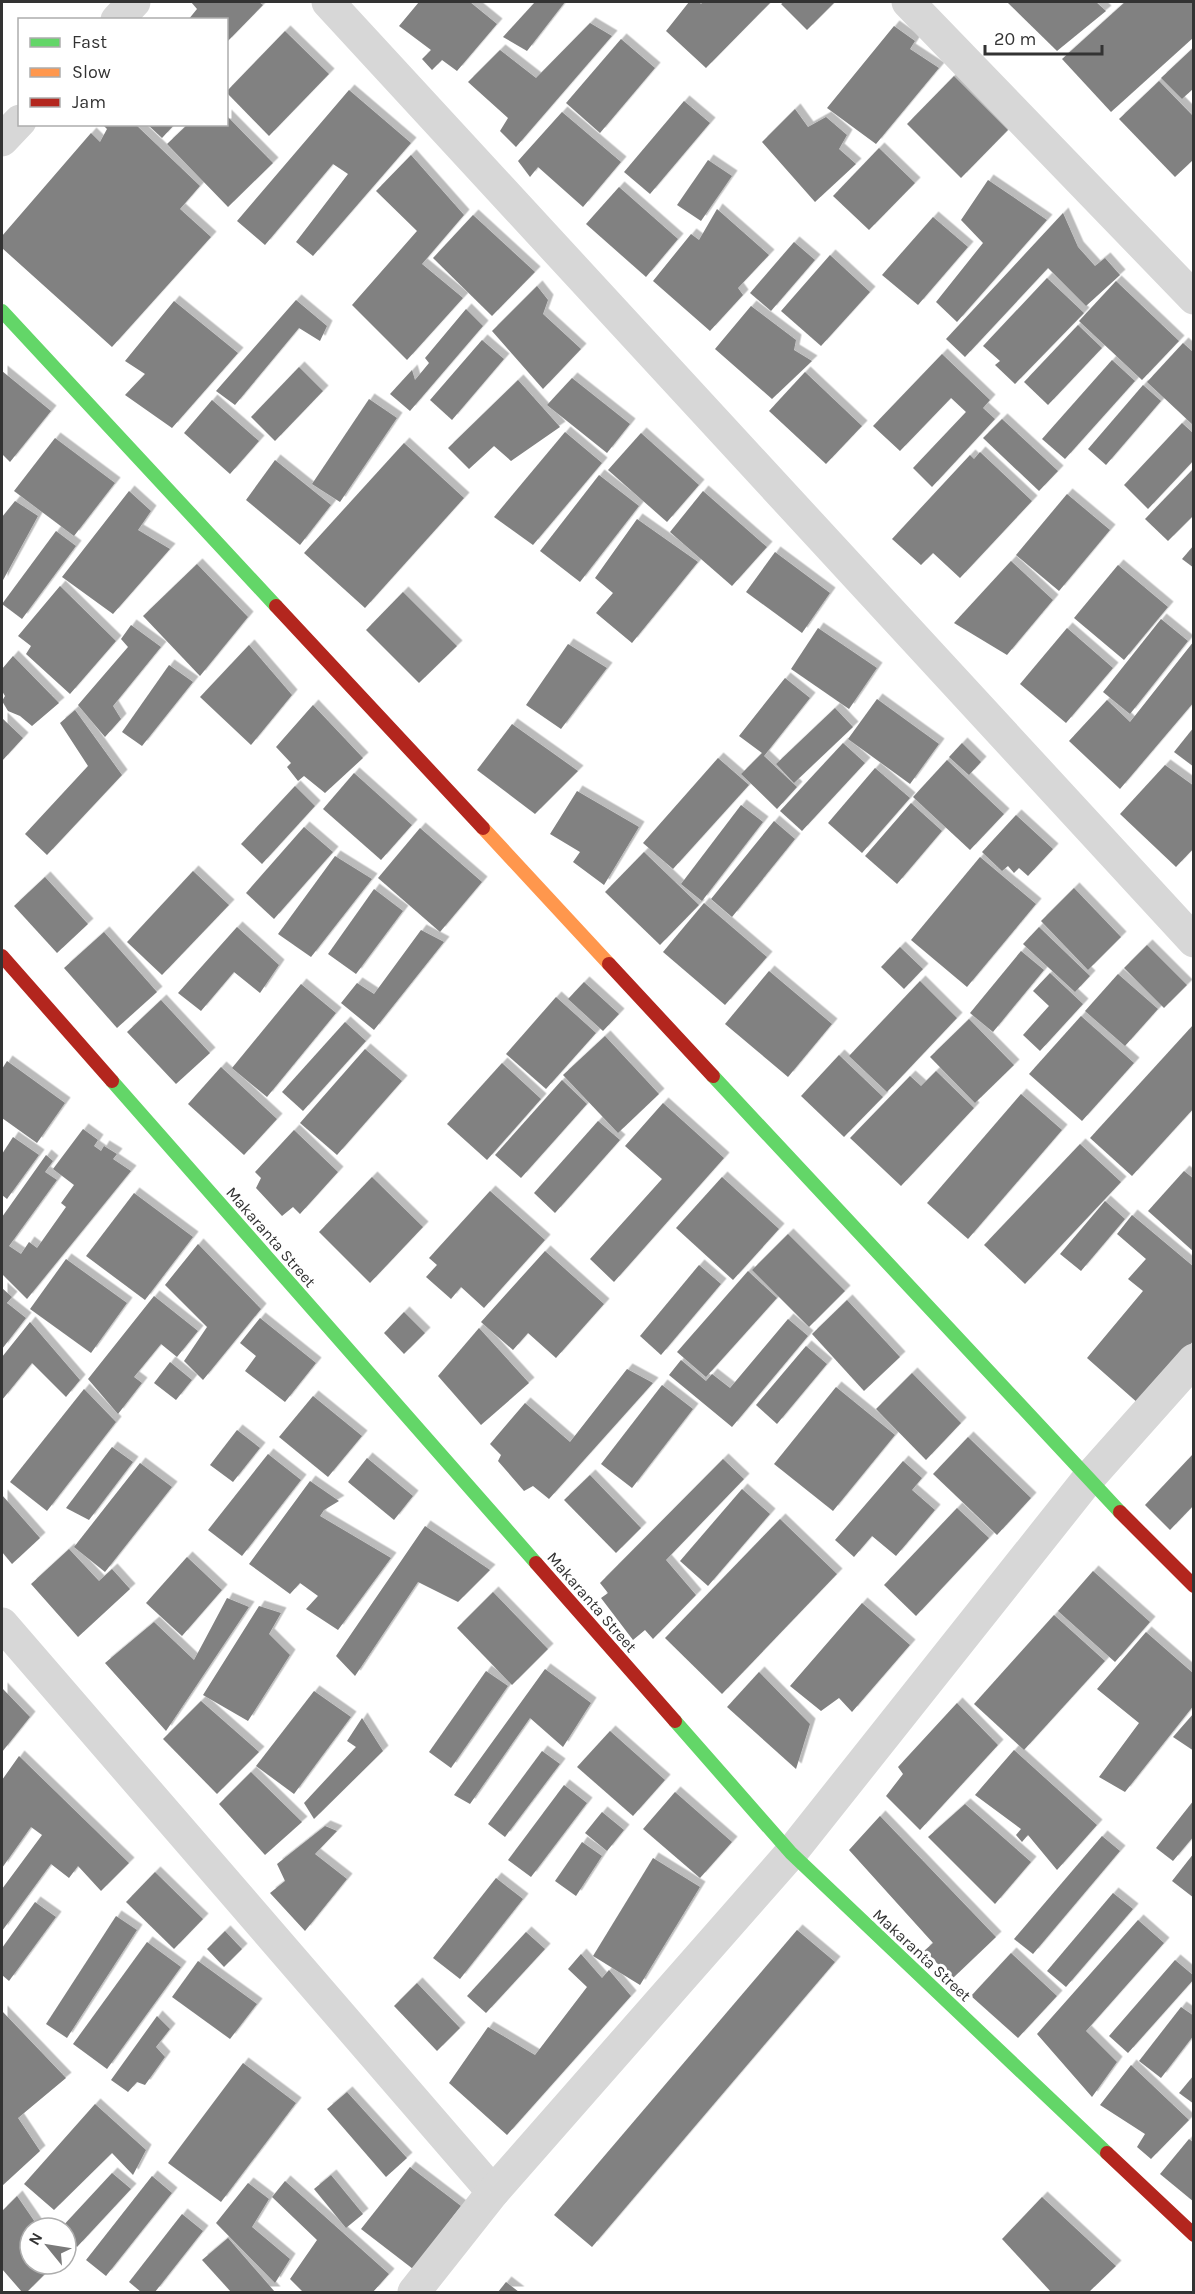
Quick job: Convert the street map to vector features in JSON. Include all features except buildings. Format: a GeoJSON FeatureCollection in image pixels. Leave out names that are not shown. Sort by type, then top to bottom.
{"type":"FeatureCollection","features":[{"type":"Feature","properties":{"kind":"street"},"geometry":{"type":"LineString","coordinates":[[119,18],[134,2]]}},
{"type":"Feature","properties":{"kind":"street"},"geometry":{"type":"LineString","coordinates":[[328,2],[1194,941]]}},
{"type":"Feature","properties":{"kind":"street"},"geometry":{"type":"LineString","coordinates":[[908,2],[1194,298]]}},
{"type":"Feature","properties":{"kind":"street"},"geometry":{"type":"LineString","coordinates":[[2,140],[18,123]]}},
{"type":"Feature","properties":{"kind":"street"},"geometry":{"type":"LineString","coordinates":[[2,311],[1088,1479],[1194,1586]]}},
{"type":"Feature","properties":{"kind":"street","name":"Makaranta Street"},"geometry":{"type":"LineString","coordinates":[[2,956],[790,1853],[1194,2235]]}},
{"type":"Feature","properties":{"kind":"street"},"geometry":{"type":"LineString","coordinates":[[414,2292],[493,2192],[790,1853],[1088,1479],[1194,1360]]}},
{"type":"Feature","properties":{"kind":"street"},"geometry":{"type":"LineString","coordinates":[[2,1624],[493,2192]]}},
{"type":"Feature","properties":{"kind":"traffic: fast"},"geometry":{"type":"LineString","coordinates":[[2,311],[276,606]]}},
{"type":"Feature","properties":{"kind":"traffic: fast"},"geometry":{"type":"LineString","coordinates":[[713,1076],[1120,1512]]}},
{"type":"Feature","properties":{"kind":"traffic: fast"},"geometry":{"type":"LineString","coordinates":[[112,1081],[536,1563]]}},
{"type":"Feature","properties":{"kind":"traffic: fast"},"geometry":{"type":"LineString","coordinates":[[675,1721],[791,1853],[1107,2153]]}},
{"type":"Feature","properties":{"kind":"traffic: slow"},"geometry":{"type":"LineString","coordinates":[[483,828],[609,964]]}},
{"type":"Feature","properties":{"kind":"traffic: jam"},"geometry":{"type":"LineString","coordinates":[[276,606],[483,828]]}},
{"type":"Feature","properties":{"kind":"traffic: jam"},"geometry":{"type":"LineString","coordinates":[[2,956],[112,1081]]}},
{"type":"Feature","properties":{"kind":"traffic: jam"},"geometry":{"type":"LineString","coordinates":[[609,964],[713,1076]]}},
{"type":"Feature","properties":{"kind":"traffic: jam"},"geometry":{"type":"LineString","coordinates":[[1120,1512],[1194,1586]]}},
{"type":"Feature","properties":{"kind":"traffic: jam"},"geometry":{"type":"LineString","coordinates":[[536,1563],[675,1721]]}},
{"type":"Feature","properties":{"kind":"traffic: jam"},"geometry":{"type":"LineString","coordinates":[[1107,2153],[1194,2235]]}}]}
